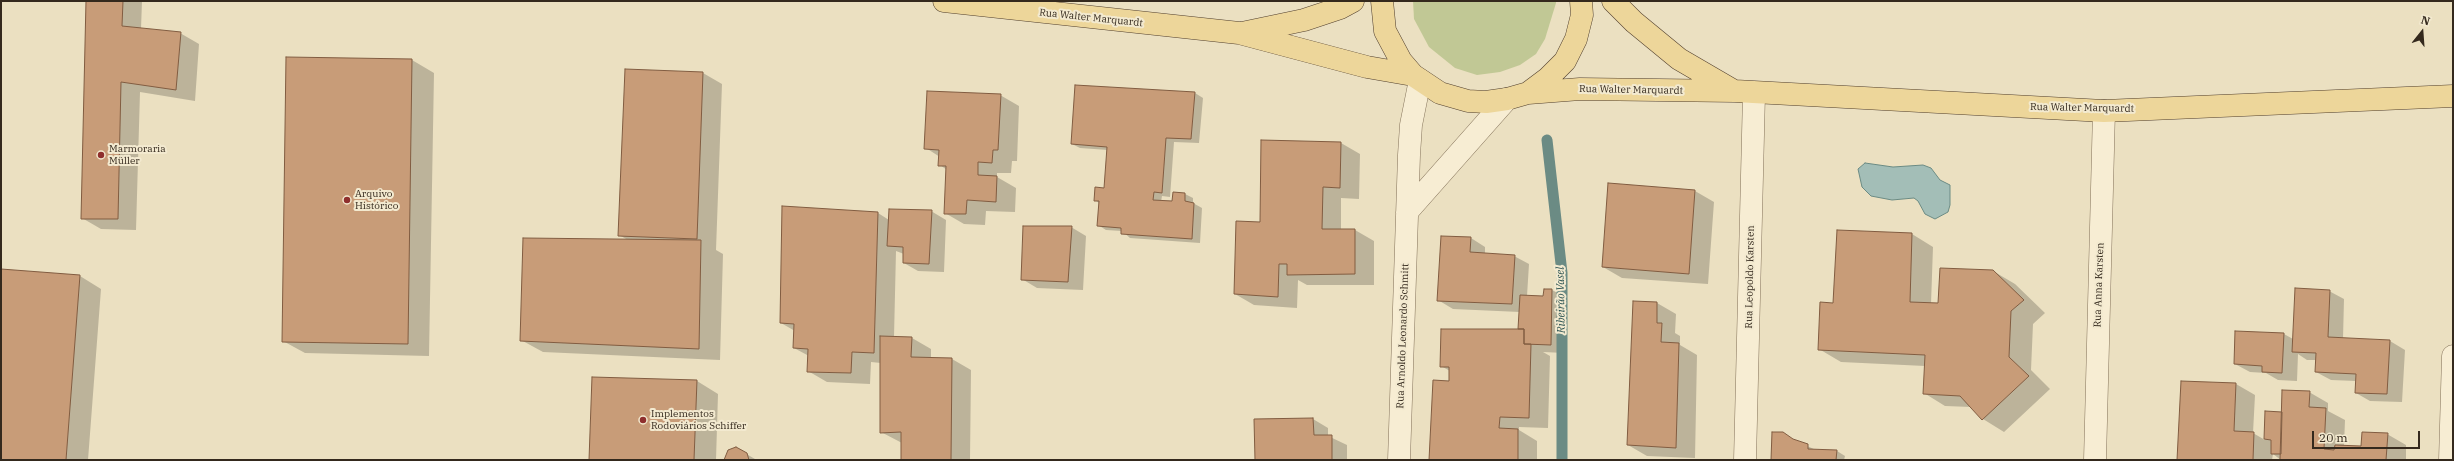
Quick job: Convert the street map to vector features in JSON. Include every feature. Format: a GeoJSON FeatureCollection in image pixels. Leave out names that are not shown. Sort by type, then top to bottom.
{"type":"FeatureCollection","features":[{"type":"Feature","properties":{"kind":"main road","name":"Rua Walter Marquardt"},"geometry":{"type":"LineString","coordinates":[[944,1],[1239,33],[1367,67],[1416,78]]}},
{"type":"Feature","properties":{"kind":"main road","name":"Rua Walter Marquardt"},"geometry":{"type":"LineString","coordinates":[[1239,33],[1304,20],[1340,8],[1353,1]]}},
{"type":"Feature","properties":{"kind":"main road"},"geometry":{"type":"LineString","coordinates":[[1382,1],[1384,31],[1401,61],[1416,78],[1440,93],[1468,101],[1507,99],[1528,93],[1548,78],[1565,61],[1576,39],[1582,15],[1581,1]]}},
{"type":"Feature","properties":{"kind":"main road","name":"Rua Walter Marquardt"},"geometry":{"type":"LineString","coordinates":[[1613,1],[1634,22],[1679,59],[1744,93]]}},
{"type":"Feature","properties":{"kind":"main road","name":"Rua Walter Marquardt"},"geometry":{"type":"LineString","coordinates":[[1528,93],[1580,89],[1744,93],[2104,111],[2453,96]]}},
{"type":"Feature","properties":{"kind":"street","name":"Rua Arnoldo Leonardo Schmitt"},"geometry":{"type":"LineString","coordinates":[[1400,460],[1407,212],[1411,124],[1416,78]]}},
{"type":"Feature","properties":{"kind":"street","name":"Rua Leopoldo Karsten"},"geometry":{"type":"LineString","coordinates":[[1744,93],[1745,460]]}},
{"type":"Feature","properties":{"kind":"street"},"geometry":{"type":"LineString","coordinates":[[1407,212],[1507,99]]}},
{"type":"Feature","properties":{"kind":"street","name":"Rua Anna Karsten"},"geometry":{"type":"LineString","coordinates":[[2094,460],[2104,111]]}},
{"type":"Feature","properties":{"kind":"street"},"geometry":{"type":"LineString","coordinates":[[2450,460],[2453,356]]}},
{"type":"Feature","properties":{"kind":"green space"},"geometry":{"type":"Polygon","coordinates":[[[1413,1],[1556,1],[1556,3],[1545,39],[1536,54],[1520,65],[1500,72],[1477,75],[1455,68],[1429,47],[1414,19],[1413,1]]]}},
{"type":"Feature","properties":{"kind":"water"},"geometry":{"type":"Polygon","coordinates":[[[1865,163],[1893,167],[1923,165],[1931,168],[1940,180],[1950,185],[1950,205],[1948,212],[1935,219],[1925,214],[1918,201],[1914,198],[1892,200],[1871,196],[1862,187],[1858,169],[1865,163]]]}},
{"type":"Feature","properties":{"kind":"building","name":"Marmoraria Müller"},"geometry":{"type":"Polygon","coordinates":[[[86,1],[123,1],[122,26],[181,32],[176,90],[121,82],[118,219],[81,219],[86,1]]]}},
{"type":"Feature","properties":{"kind":"building","name":"Arquivo Histórico"},"geometry":{"type":"Polygon","coordinates":[[[286,57],[412,59],[408,344],[282,342],[286,57]]]}},
{"type":"Feature","properties":{"kind":"building"},"geometry":{"type":"Polygon","coordinates":[[[625,69],[703,72],[697,239],[618,236],[625,69]]]}},
{"type":"Feature","properties":{"kind":"building"},"geometry":{"type":"Polygon","coordinates":[[[1075,85],[1195,92],[1191,139],[1166,138],[1162,193],[1154,192],[1153,200],[1172,201],[1173,192],[1185,193],[1185,201],[1194,203],[1192,239],[1121,234],[1121,228],[1097,226],[1099,201],[1094,201],[1095,187],[1104,188],[1107,147],[1071,144],[1075,85]]]}},
{"type":"Feature","properties":{"kind":"building"},"geometry":{"type":"Polygon","coordinates":[[[927,91],[1001,94],[998,150],[993,150],[992,163],[978,162],[978,175],[997,176],[996,202],[967,200],[966,214],[944,214],[946,166],[938,166],[939,150],[924,149],[927,91]]]}},
{"type":"Feature","properties":{"kind":"building"},"geometry":{"type":"Polygon","coordinates":[[[1261,140],[1341,142],[1340,188],[1323,187],[1322,229],[1355,229],[1355,274],[1287,275],[1287,264],[1279,264],[1278,297],[1234,294],[1236,221],[1260,222],[1261,140]]]}},
{"type":"Feature","properties":{"kind":"building"},"geometry":{"type":"Polygon","coordinates":[[[1608,183],[1695,190],[1689,274],[1602,267],[1608,183]]]}},
{"type":"Feature","properties":{"kind":"building"},"geometry":{"type":"Polygon","coordinates":[[[782,206],[878,212],[874,353],[852,352],[851,373],[807,372],[808,349],[793,348],[794,324],[780,323],[782,206]]]}},
{"type":"Feature","properties":{"kind":"building"},"geometry":{"type":"Polygon","coordinates":[[[889,209],[932,210],[929,264],[903,263],[903,247],[887,246],[889,209]]]}},
{"type":"Feature","properties":{"kind":"building"},"geometry":{"type":"Polygon","coordinates":[[[1023,226],[1072,226],[1068,282],[1021,280],[1023,226]]]}},
{"type":"Feature","properties":{"kind":"building"},"geometry":{"type":"Polygon","coordinates":[[[1837,230],[1912,233],[1910,302],[1938,303],[1940,268],[1993,270],[2024,300],[2011,311],[2009,357],[2029,376],[1982,420],[1960,396],[1923,394],[1925,355],[1818,350],[1820,302],[1833,303],[1837,230]]]}},
{"type":"Feature","properties":{"kind":"building"},"geometry":{"type":"Polygon","coordinates":[[[1441,236],[1471,237],[1470,252],[1515,255],[1512,304],[1437,301],[1441,236]]]}},
{"type":"Feature","properties":{"kind":"building"},"geometry":{"type":"Polygon","coordinates":[[[523,238],[701,240],[699,349],[520,341],[523,238]]]}},
{"type":"Feature","properties":{"kind":"building"},"geometry":{"type":"Polygon","coordinates":[[[1,269],[80,275],[66,460],[1,460],[1,269]]]}},
{"type":"Feature","properties":{"kind":"building"},"geometry":{"type":"Polygon","coordinates":[[[2295,288],[2330,290],[2328,337],[2390,340],[2387,394],[2355,393],[2356,374],[2315,372],[2316,353],[2292,352],[2295,288]]]}},
{"type":"Feature","properties":{"kind":"building"},"geometry":{"type":"Polygon","coordinates":[[[1544,289],[1552,289],[1551,345],[1524,344],[1524,329],[1518,329],[1520,295],[1543,296],[1544,289]]]}},
{"type":"Feature","properties":{"kind":"building"},"geometry":{"type":"Polygon","coordinates":[[[1633,301],[1657,302],[1657,323],[1662,323],[1661,342],[1679,343],[1676,448],[1627,445],[1633,301]]]}},
{"type":"Feature","properties":{"kind":"building"},"geometry":{"type":"Polygon","coordinates":[[[1441,329],[1524,329],[1524,344],[1531,344],[1529,418],[1500,417],[1499,428],[1518,429],[1518,460],[1429,460],[1433,380],[1449,381],[1449,367],[1440,367],[1441,329]]]}},
{"type":"Feature","properties":{"kind":"building"},"geometry":{"type":"Polygon","coordinates":[[[2235,331],[2284,333],[2282,373],[2262,372],[2262,366],[2234,364],[2235,331]]]}},
{"type":"Feature","properties":{"kind":"building"},"geometry":{"type":"Polygon","coordinates":[[[880,336],[912,337],[911,357],[952,358],[951,460],[901,460],[901,432],[880,433],[880,336]]]}},
{"type":"Feature","properties":{"kind":"building","name":"Implementos Rodoviários Schiffer"},"geometry":{"type":"Polygon","coordinates":[[[592,377],[697,380],[694,460],[589,460],[592,377]]]}},
{"type":"Feature","properties":{"kind":"building"},"geometry":{"type":"Polygon","coordinates":[[[2181,381],[2236,383],[2234,431],[2254,432],[2253,460],[2177,460],[2181,381]]]}},
{"type":"Feature","properties":{"kind":"building"},"geometry":{"type":"Polygon","coordinates":[[[2282,390],[2310,391],[2309,407],[2326,408],[2324,449],[2334,450],[2335,445],[2361,446],[2362,432],[2388,433],[2386,460],[2280,460],[2282,390]]]}},
{"type":"Feature","properties":{"kind":"building"},"geometry":{"type":"Polygon","coordinates":[[[2265,411],[2282,412],[2281,454],[2271,454],[2271,440],[2264,439],[2265,411]]]}},
{"type":"Feature","properties":{"kind":"building"},"geometry":{"type":"Polygon","coordinates":[[[1313,418],[1314,435],[1332,435],[1332,460],[1255,460],[1254,419],[1313,418]]]}},
{"type":"Feature","properties":{"kind":"building"},"geometry":{"type":"Polygon","coordinates":[[[1772,432],[1783,432],[1793,439],[1808,444],[1808,449],[1837,450],[1836,460],[1771,460],[1772,432]]]}},
{"type":"Feature","properties":{"kind":"building"},"geometry":{"type":"Polygon","coordinates":[[[736,447],[747,453],[749,460],[724,460],[728,450],[736,447]]]}},
{"type":"Feature","properties":{"kind":"waterway","name":"Ribeirão Vasel"},"geometry":{"type":"LineString","coordinates":[[1547,140],[1562,273],[1562,460]]}},
{"type":"Feature","properties":{"kind":"place","name":"Marmoraria Müller"},"geometry":{"type":"Point","coordinates":[101,155]}},
{"type":"Feature","properties":{"kind":"place","name":"Arquivo Histórico"},"geometry":{"type":"Point","coordinates":[347,200]}},
{"type":"Feature","properties":{"kind":"place","name":"Implementos Rodoviários Schiffer"},"geometry":{"type":"Point","coordinates":[643,420]}}]}
